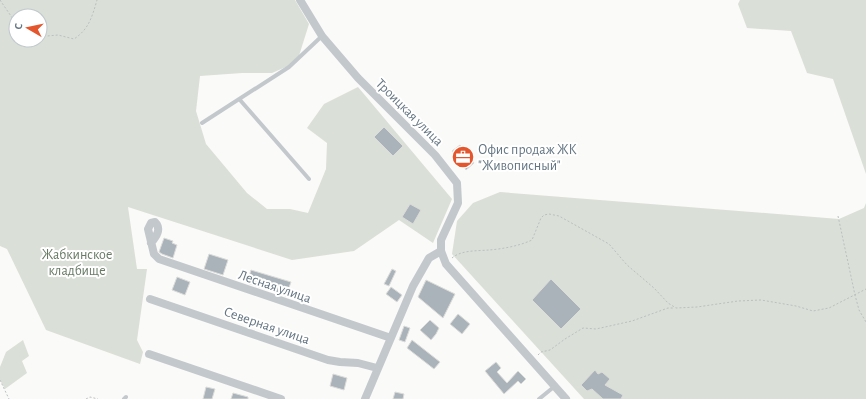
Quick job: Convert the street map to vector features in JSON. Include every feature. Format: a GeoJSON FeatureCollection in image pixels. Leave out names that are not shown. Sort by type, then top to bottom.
{"type":"FeatureCollection","features":[{"type":"Feature","properties":{"kind":"street","name":"Троицкая улица"},"geometry":{"type":"LineString","coordinates":[[300,0],[322,36],[358,78],[435,155],[457,183],[458,203],[441,240],[441,251]]}},
{"type":"Feature","properties":{"kind":"street","name":"Лесная улица"},"geometry":{"type":"LineString","coordinates":[[151,243],[154,254],[159,259],[391,338]]}},
{"type":"Feature","properties":{"kind":"street"},"geometry":{"type":"LineString","coordinates":[[364,399],[416,280],[430,258],[441,251],[446,264],[566,399]]}},
{"type":"Feature","properties":{"kind":"street","name":"Северная улица"},"geometry":{"type":"LineString","coordinates":[[150,299],[328,360],[358,363],[377,368]]}},
{"type":"Feature","properties":{"kind":"street"},"geometry":{"type":"LineString","coordinates":[[149,354],[281,399]]}},
{"type":"Feature","properties":{"kind":"lane"},"geometry":{"type":"LineString","coordinates":[[202,123],[240,100],[289,67],[322,36]]}},
{"type":"Feature","properties":{"kind":"lane"},"geometry":{"type":"LineString","coordinates":[[240,100],[309,179]]}},
{"type":"Feature","properties":{"kind":"lane"},"geometry":{"type":"LineString","coordinates":[[539,399],[554,386]]}},
{"type":"Feature","properties":{"kind":"path"},"geometry":{"type":"LineString","coordinates":[[0,0],[8,12]]}},
{"type":"Feature","properties":{"kind":"path"},"geometry":{"type":"LineString","coordinates":[[48,36],[58,35],[74,39],[82,33],[88,24],[97,0]]}},
{"type":"Feature","properties":{"kind":"path"},"geometry":{"type":"LineString","coordinates":[[446,264],[456,255],[525,243],[532,240],[541,218],[544,215],[549,214],[559,216],[609,244],[627,265],[654,288],[668,303],[676,308]]}},
{"type":"Feature","properties":{"kind":"path"},"geometry":{"type":"LineString","coordinates":[[838,216],[854,295],[859,310],[866,322]]}},
{"type":"Feature","properties":{"kind":"path"},"geometry":{"type":"LineString","coordinates":[[532,361],[541,352],[550,350],[583,328],[596,329],[632,321],[668,308],[697,307],[738,301],[761,300],[796,306],[813,311],[829,308],[866,289]]}},
{"type":"Feature","properties":{"kind":"path"},"geometry":{"type":"LineString","coordinates":[[0,380],[9,399]]}},
{"type":"Feature","properties":{"kind":"path"},"geometry":{"type":"LineString","coordinates":[[86,399],[90,397],[98,399]]}},
{"type":"Feature","properties":{"kind":"green space","name":"Жабкинское кладбище"},"geometry":{"type":"Polygon","coordinates":[[[0,0],[295,0],[309,24],[297,62],[272,73],[242,73],[200,76],[196,111],[206,144],[247,193],[267,209],[290,209],[308,213],[326,169],[327,143],[307,128],[324,104],[358,87],[452,199],[433,243],[399,220],[354,251],[292,260],[128,207],[137,269],[147,269],[137,340],[143,352],[140,364],[46,330],[7,249],[0,246],[0,0]]]}},
{"type":"Feature","properties":{"kind":"green space"},"geometry":{"type":"Polygon","coordinates":[[[740,0],[866,0],[866,174],[833,79],[807,73],[791,31],[747,28],[738,4],[740,0]]]}},
{"type":"Feature","properties":{"kind":"green space"},"geometry":{"type":"Polygon","coordinates":[[[500,192],[839,219],[864,208],[866,203],[866,399],[584,399],[452,254],[457,221],[473,203],[500,192]]]}},
{"type":"Feature","properties":{"kind":"green space"},"geometry":{"type":"Polygon","coordinates":[[[23,340],[29,356],[22,361],[27,373],[5,389],[0,380],[0,367],[6,352],[23,340]]]}},
{"type":"Feature","properties":{"kind":"building"},"geometry":{"type":"Polygon","coordinates":[[[384,127],[403,146],[393,156],[374,137],[384,127]]]}},
{"type":"Feature","properties":{"kind":"building","name":"Офис продаж ЖК \"Живописный\""},"geometry":{"type":"Polygon","coordinates":[[[460,145],[474,163],[466,170],[452,151],[460,145]]]}},
{"type":"Feature","properties":{"kind":"building"},"geometry":{"type":"Polygon","coordinates":[[[410,204],[421,210],[413,224],[402,217],[410,204]]]}},
{"type":"Feature","properties":{"kind":"building"},"geometry":{"type":"Polygon","coordinates":[[[164,238],[173,241],[172,243],[177,245],[173,258],[159,252],[164,238]]]}},
{"type":"Feature","properties":{"kind":"building"},"geometry":{"type":"Polygon","coordinates":[[[209,254],[228,260],[223,275],[204,269],[209,254]]]}},
{"type":"Feature","properties":{"kind":"building"},"geometry":{"type":"Polygon","coordinates":[[[392,269],[396,271],[389,286],[384,284],[392,269]]]}},
{"type":"Feature","properties":{"kind":"building"},"geometry":{"type":"Polygon","coordinates":[[[251,270],[291,282],[286,296],[247,283],[251,270]]]}},
{"type":"Feature","properties":{"kind":"building"},"geometry":{"type":"Polygon","coordinates":[[[177,277],[190,282],[185,295],[172,290],[177,277]]]}},
{"type":"Feature","properties":{"kind":"building"},"geometry":{"type":"Polygon","coordinates":[[[551,279],[581,309],[561,329],[532,300],[551,279]]]}},
{"type":"Feature","properties":{"kind":"building"},"geometry":{"type":"Polygon","coordinates":[[[426,280],[455,294],[443,318],[418,297],[426,280]]]}},
{"type":"Feature","properties":{"kind":"building"},"geometry":{"type":"Polygon","coordinates":[[[391,287],[402,295],[397,302],[386,294],[391,287]]]}},
{"type":"Feature","properties":{"kind":"building"},"geometry":{"type":"Polygon","coordinates":[[[458,314],[470,324],[462,334],[450,324],[458,314]]]}},
{"type":"Feature","properties":{"kind":"building"},"geometry":{"type":"Polygon","coordinates":[[[430,320],[439,328],[431,340],[420,330],[430,320]]]}},
{"type":"Feature","properties":{"kind":"building"},"geometry":{"type":"Polygon","coordinates":[[[404,326],[410,328],[405,342],[399,340],[404,326]]]}},
{"type":"Feature","properties":{"kind":"building"},"geometry":{"type":"Polygon","coordinates":[[[412,340],[440,362],[434,369],[407,348],[412,340]]]}},
{"type":"Feature","properties":{"kind":"building"},"geometry":{"type":"Polygon","coordinates":[[[496,362],[501,368],[497,372],[507,383],[518,371],[526,379],[521,384],[518,381],[504,394],[485,371],[496,362]]]}},
{"type":"Feature","properties":{"kind":"building"},"geometry":{"type":"Polygon","coordinates":[[[595,370],[598,374],[602,372],[610,379],[605,385],[623,395],[621,399],[603,399],[592,389],[587,391],[581,385],[595,370]]]}},
{"type":"Feature","properties":{"kind":"building"},"geometry":{"type":"Polygon","coordinates":[[[333,374],[347,378],[344,390],[330,386],[333,374]]]}},
{"type":"Feature","properties":{"kind":"building"},"geometry":{"type":"Polygon","coordinates":[[[206,387],[215,389],[212,399],[203,399],[206,387]]]}},
{"type":"Feature","properties":{"kind":"building"},"geometry":{"type":"Polygon","coordinates":[[[395,392],[404,394],[403,399],[393,399],[395,392]]]}},
{"type":"Feature","properties":{"kind":"building"},"geometry":{"type":"Polygon","coordinates":[[[233,393],[248,397],[248,399],[231,399],[233,393]]]}},
{"type":"Feature","properties":{"kind":"place","name":"Офис продаж ЖК \"Живописный\""},"geometry":{"type":"Point","coordinates":[463,157]}}]}
